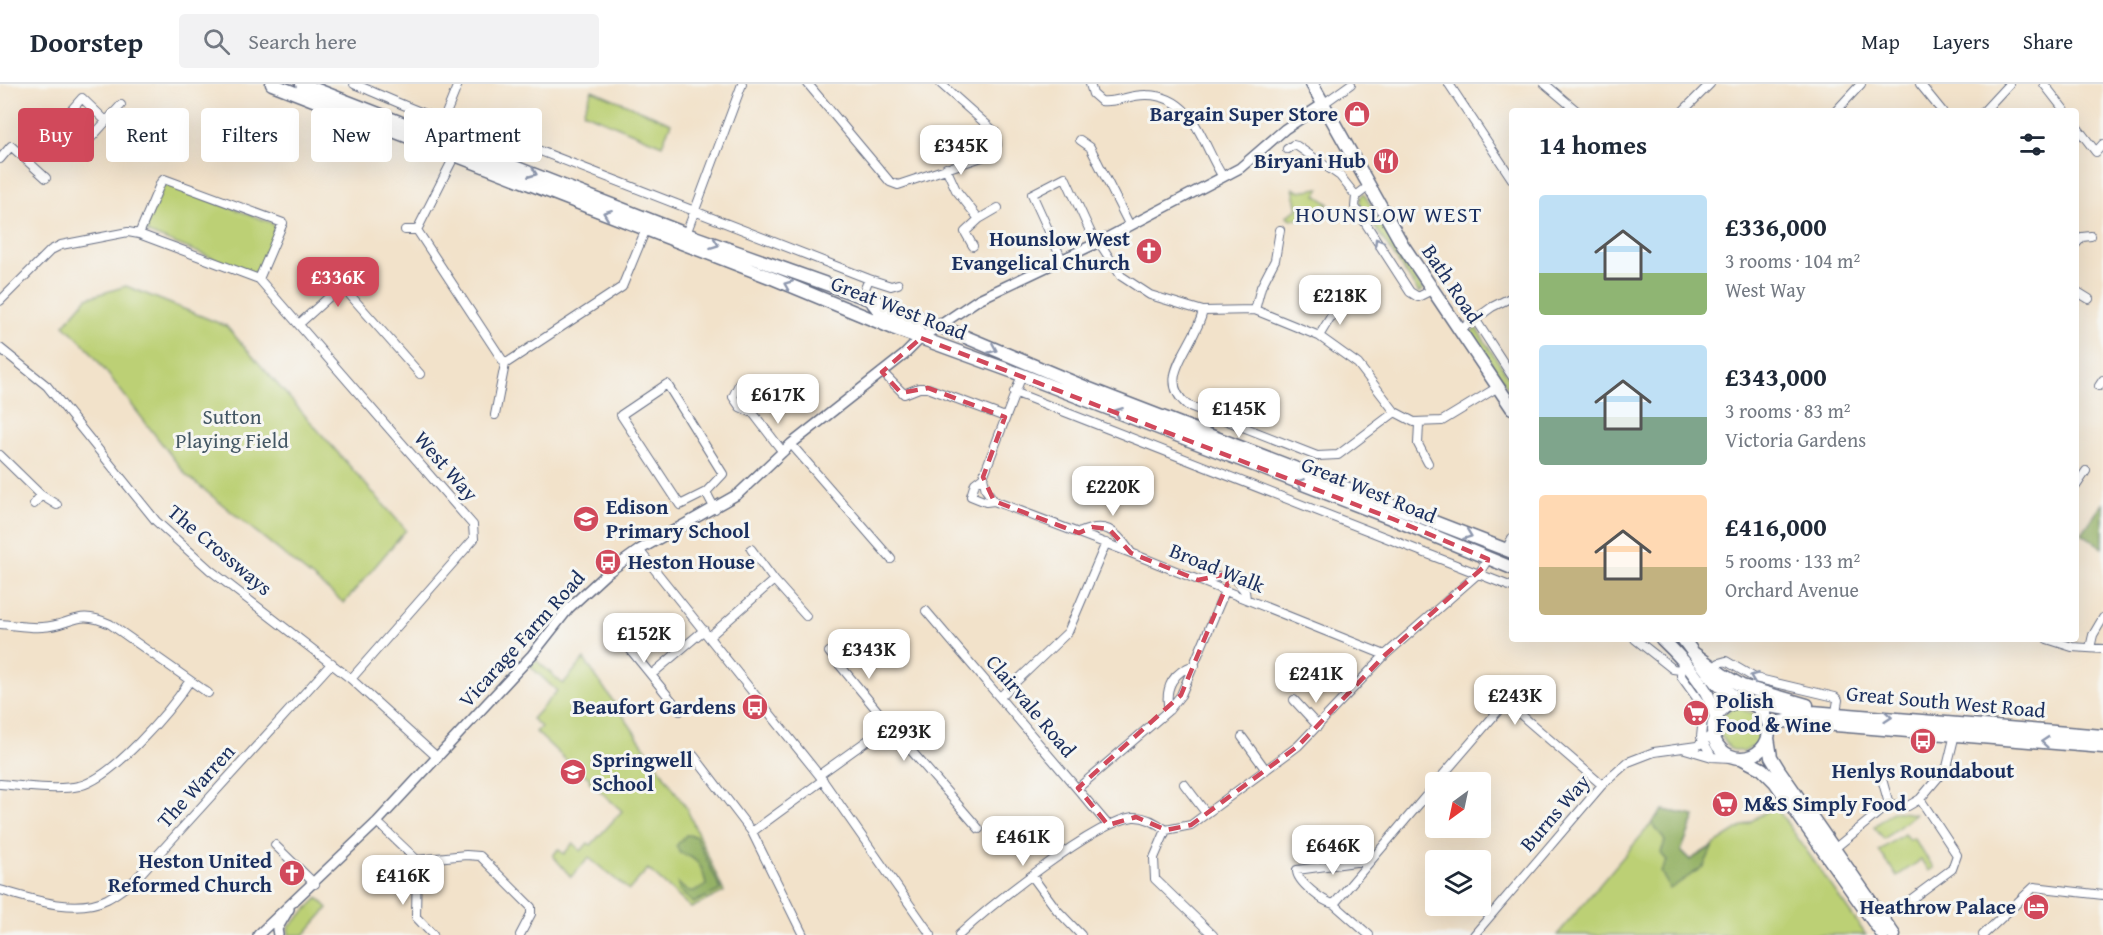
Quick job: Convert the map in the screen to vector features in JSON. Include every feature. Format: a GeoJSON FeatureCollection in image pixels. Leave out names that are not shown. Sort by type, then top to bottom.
{"type":"FeatureCollection","features":[{"type":"Feature","properties":{"kind":"main road","name":"Great West Road"},"geometry":{"type":"LineString","coordinates":[[272,84],[404,135]]}},
{"type":"Feature","properties":{"kind":"main road","name":"Great West Road"},"geometry":{"type":"LineString","coordinates":[[302,84],[323,88],[404,122]]}},
{"type":"Feature","properties":{"kind":"main road","name":"Bath Road"},"geometry":{"type":"LineString","coordinates":[[1312,84],[1430,291],[1460,330],[1509,404]]}},
{"type":"Feature","properties":{"kind":"main road","name":"Great West Road"},"geometry":{"type":"LineString","coordinates":[[473,162],[921,338],[1393,519],[1509,567]]}},
{"type":"Feature","properties":{"kind":"main road","name":"Great West Road"},"geometry":{"type":"LineString","coordinates":[[503,162],[686,234],[939,326],[1087,388],[1509,551]]}},
{"type":"Feature","properties":{"kind":"main road"},"geometry":{"type":"LineString","coordinates":[[867,300],[881,313],[915,326],[921,338]]}},
{"type":"Feature","properties":{"kind":"main road"},"geometry":{"type":"LineString","coordinates":[[1664,642],[1708,696],[1716,717],[1714,733],[1719,748],[1762,769],[1775,782],[1883,935]]}},
{"type":"Feature","properties":{"kind":"main road"},"geometry":{"type":"LineString","coordinates":[[1671,642],[1681,665]]}},
{"type":"Feature","properties":{"kind":"main road"},"geometry":{"type":"LineString","coordinates":[[1685,642],[1712,671],[1722,688],[1764,714],[1774,762],[1894,935]]}},
{"type":"Feature","properties":{"kind":"main road"},"geometry":{"type":"LineString","coordinates":[[1712,671],[1760,693],[1833,712]]}},
{"type":"Feature","properties":{"kind":"main road"},"geometry":{"type":"LineString","coordinates":[[1716,717],[1725,706],[1746,703]]}},
{"type":"Feature","properties":{"kind":"main road","name":"Great South West Road"},"geometry":{"type":"LineString","coordinates":[[1746,703],[1800,711],[2103,736]]}},
{"type":"Feature","properties":{"kind":"main road","name":"Great South West Road"},"geometry":{"type":"LineString","coordinates":[[1768,734],[1780,722],[1787,721],[2103,747]]}},
{"type":"Feature","properties":{"kind":"main road"},"geometry":{"type":"LineString","coordinates":[[1737,758],[1757,754],[1768,734]]}},
{"type":"Feature","properties":{"kind":"street"},"geometry":{"type":"LineString","coordinates":[[354,84],[414,108]]}},
{"type":"Feature","properties":{"kind":"street"},"geometry":{"type":"LineString","coordinates":[[449,108],[458,84]]}},
{"type":"Feature","properties":{"kind":"street"},"geometry":{"type":"LineString","coordinates":[[686,234],[742,84]]}},
{"type":"Feature","properties":{"kind":"street"},"geometry":{"type":"LineString","coordinates":[[808,84],[890,182],[898,185],[988,155],[995,149],[998,142],[995,132],[941,84]]}},
{"type":"Feature","properties":{"kind":"street"},"geometry":{"type":"LineString","coordinates":[[1090,84],[1093,94],[1101,101],[1148,95],[1182,107],[1194,121],[1223,177]]}},
{"type":"Feature","properties":{"kind":"street"},"geometry":{"type":"LineString","coordinates":[[1323,104],[1351,84]]}},
{"type":"Feature","properties":{"kind":"street"},"geometry":{"type":"LineString","coordinates":[[1449,84],[1509,174]]}},
{"type":"Feature","properties":{"kind":"street"},"geometry":{"type":"LineString","coordinates":[[1545,84],[1573,108]]}},
{"type":"Feature","properties":{"kind":"street"},"geometry":{"type":"LineString","coordinates":[[1686,108],[1710,84]]}},
{"type":"Feature","properties":{"kind":"street"},"geometry":{"type":"LineString","coordinates":[[1839,108],[1861,84]]}},
{"type":"Feature","properties":{"kind":"street"},"geometry":{"type":"LineString","coordinates":[[1920,84],[1940,108]]}},
{"type":"Feature","properties":{"kind":"street"},"geometry":{"type":"LineString","coordinates":[[1987,108],[2009,84]]}},
{"type":"Feature","properties":{"kind":"street"},"geometry":{"type":"LineString","coordinates":[[2044,84],[2063,108]]}},
{"type":"Feature","properties":{"kind":"street"},"geometry":{"type":"LineString","coordinates":[[73,108],[82,98],[92,108]]}},
{"type":"Feature","properties":{"kind":"street","name":"Vicarage Farm Road"},"geometry":{"type":"LineString","coordinates":[[271,932],[279,913],[290,907],[315,884],[438,759],[532,655],[576,600],[607,573],[639,550],[738,494],[791,444],[921,338],[979,299],[1097,243],[1248,163],[1285,129],[1323,104]]}},
{"type":"Feature","properties":{"kind":"street"},"geometry":{"type":"LineString","coordinates":[[118,108],[121,105]]}},
{"type":"Feature","properties":{"kind":"street"},"geometry":{"type":"LineString","coordinates":[[94,110],[106,121],[94,135]]}},
{"type":"Feature","properties":{"kind":"street"},"geometry":{"type":"LineString","coordinates":[[2079,130],[2096,152],[2103,144]]}},
{"type":"Feature","properties":{"kind":"street"},"geometry":{"type":"LineString","coordinates":[[1080,140],[1090,147],[1130,226]]}},
{"type":"Feature","properties":{"kind":"street"},"geometry":{"type":"LineString","coordinates":[[1287,149],[1293,145],[1298,146],[1340,176],[1356,196],[1355,207],[1410,292],[1418,297],[1430,291]]}},
{"type":"Feature","properties":{"kind":"street"},"geometry":{"type":"LineString","coordinates":[[0,159],[11,146],[18,152]]}},
{"type":"Feature","properties":{"kind":"street"},"geometry":{"type":"LineString","coordinates":[[542,151],[869,279],[891,286],[898,284]]}},
{"type":"Feature","properties":{"kind":"street"},"geometry":{"type":"LineString","coordinates":[[29,162],[46,178]]}},
{"type":"Feature","properties":{"kind":"street"},"geometry":{"type":"LineString","coordinates":[[417,230],[451,162]]}},
{"type":"Feature","properties":{"kind":"street"},"geometry":{"type":"LineString","coordinates":[[946,168],[956,190],[979,219]]}},
{"type":"Feature","properties":{"kind":"street"},"geometry":{"type":"LineString","coordinates":[[1062,260],[1032,194],[1065,177],[1097,243],[1128,282],[1160,298],[1203,311],[1255,310],[1319,336],[1358,364],[1395,412],[1419,424],[1436,423],[1453,417],[1498,387]]}},
{"type":"Feature","properties":{"kind":"street"},"geometry":{"type":"LineString","coordinates":[[0,301],[34,266],[61,245],[128,232],[140,234],[260,279],[282,223],[164,179],[160,182],[140,234]]}},
{"type":"Feature","properties":{"kind":"street"},"geometry":{"type":"LineString","coordinates":[[1356,196],[1369,186]]}},
{"type":"Feature","properties":{"kind":"street"},"geometry":{"type":"LineString","coordinates":[[973,246],[965,231],[979,219],[998,208]]}},
{"type":"Feature","properties":{"kind":"street"},"geometry":{"type":"LineString","coordinates":[[505,364],[622,287],[646,229]]}},
{"type":"Feature","properties":{"kind":"street"},"geometry":{"type":"LineString","coordinates":[[405,230],[417,230]]}},
{"type":"Feature","properties":{"kind":"street"},"geometry":{"type":"LineString","coordinates":[[417,230],[505,364],[495,415]]}},
{"type":"Feature","properties":{"kind":"street"},"geometry":{"type":"LineString","coordinates":[[1255,310],[1261,287],[1275,260],[1280,230]]}},
{"type":"Feature","properties":{"kind":"street"},"geometry":{"type":"LineString","coordinates":[[2079,240],[2082,237],[2091,236]]}},
{"type":"Feature","properties":{"kind":"street"},"geometry":{"type":"LineString","coordinates":[[299,324],[343,287],[359,270]]}},
{"type":"Feature","properties":{"kind":"street","name":"West Way"},"geometry":{"type":"LineString","coordinates":[[260,279],[474,525],[476,532],[474,538],[351,679]]}},
{"type":"Feature","properties":{"kind":"street"},"geometry":{"type":"LineString","coordinates":[[867,300],[869,279]]}},
{"type":"Feature","properties":{"kind":"street"},"geometry":{"type":"LineString","coordinates":[[343,287],[420,374]]}},
{"type":"Feature","properties":{"kind":"street"},"geometry":{"type":"LineString","coordinates":[[2079,293],[2089,299]]}},
{"type":"Feature","properties":{"kind":"street"},"geometry":{"type":"LineString","coordinates":[[1460,330],[1509,299]]}},
{"type":"Feature","properties":{"kind":"street"},"geometry":{"type":"LineString","coordinates":[[1319,336],[1338,306],[1349,301]]}},
{"type":"Feature","properties":{"kind":"street"},"geometry":{"type":"LineString","coordinates":[[1203,311],[1193,339],[1173,376],[1175,391],[1187,405],[1317,456],[1338,455],[1395,412]]}},
{"type":"Feature","properties":{"kind":"street","name":"Bath Road"},"geometry":{"type":"LineString","coordinates":[[1475,319],[1509,371]]}},
{"type":"Feature","properties":{"kind":"street","name":"The Crossways"},"geometry":{"type":"LineString","coordinates":[[0,348],[47,386],[156,521],[210,570],[351,679],[438,759]]}},
{"type":"Feature","properties":{"kind":"street"},"geometry":{"type":"LineString","coordinates":[[882,372],[904,394],[919,388],[928,388],[1005,417]]}},
{"type":"Feature","properties":{"kind":"street"},"geometry":{"type":"LineString","coordinates":[[994,501],[986,490],[983,477],[1022,375]]}},
{"type":"Feature","properties":{"kind":"street"},"geometry":{"type":"LineString","coordinates":[[740,382],[733,397],[736,403],[753,413],[783,452]]}},
{"type":"Feature","properties":{"kind":"street"},"geometry":{"type":"LineString","coordinates":[[667,384],[723,474],[706,492],[680,505],[621,415],[667,384]]}},
{"type":"Feature","properties":{"kind":"street"},"geometry":{"type":"LineString","coordinates":[[1014,392],[1480,572],[1491,580],[1509,586]]}},
{"type":"Feature","properties":{"kind":"street"},"geometry":{"type":"LineString","coordinates":[[1419,424],[1418,444],[1428,463]]}},
{"type":"Feature","properties":{"kind":"street"},"geometry":{"type":"LineString","coordinates":[[791,444],[891,559]]}},
{"type":"Feature","properties":{"kind":"street"},"geometry":{"type":"LineString","coordinates":[[0,455],[41,495],[57,505]]}},
{"type":"Feature","properties":{"kind":"street"},"geometry":{"type":"LineString","coordinates":[[2079,482],[2086,471]]}},
{"type":"Feature","properties":{"kind":"street","name":"Broad Walk"},"geometry":{"type":"LineString","coordinates":[[983,477],[975,483],[971,496],[986,502],[994,501],[1106,543],[1385,655]]}},
{"type":"Feature","properties":{"kind":"street"},"geometry":{"type":"LineString","coordinates":[[706,492],[715,509]]}},
{"type":"Feature","properties":{"kind":"street"},"geometry":{"type":"LineString","coordinates":[[34,504],[41,495]]}},
{"type":"Feature","properties":{"kind":"street"},"geometry":{"type":"LineString","coordinates":[[1078,533],[1092,527],[1109,529],[1119,535],[1131,553]]}},
{"type":"Feature","properties":{"kind":"street"},"geometry":{"type":"LineString","coordinates":[[1000,697],[1068,632],[1106,543]]}},
{"type":"Feature","properties":{"kind":"street"},"geometry":{"type":"LineString","coordinates":[[751,549],[774,580],[806,616]]}},
{"type":"Feature","properties":{"kind":"street"},"geometry":{"type":"LineString","coordinates":[[639,550],[821,778],[931,935]]}},
{"type":"Feature","properties":{"kind":"street"},"geometry":{"type":"LineString","coordinates":[[959,935],[1032,876],[1108,825],[1136,817],[1153,821],[1166,830],[1191,825],[1266,770],[1318,726],[1385,655],[1480,572],[1488,559]]}},
{"type":"Feature","properties":{"kind":"street"},"geometry":{"type":"LineString","coordinates":[[1198,580],[1231,576],[1245,591],[1246,599]]}},
{"type":"Feature","properties":{"kind":"street"},"geometry":{"type":"LineString","coordinates":[[651,675],[774,580]]}},
{"type":"Feature","properties":{"kind":"street"},"geometry":{"type":"LineString","coordinates":[[1078,788],[1169,710],[1181,695],[1225,591]]}},
{"type":"Feature","properties":{"kind":"street","name":"Clairvale Road"},"geometry":{"type":"LineString","coordinates":[[926,610],[1108,825]]}},
{"type":"Feature","properties":{"kind":"street"},"geometry":{"type":"LineString","coordinates":[[0,624],[44,627],[77,617],[95,617],[110,624],[189,682],[208,693]]}},
{"type":"Feature","properties":{"kind":"street"},"geometry":{"type":"LineString","coordinates":[[2090,648],[2093,635],[2103,618]]}},
{"type":"Feature","properties":{"kind":"street"},"geometry":{"type":"LineString","coordinates":[[621,638],[680,711]]}},
{"type":"Feature","properties":{"kind":"street"},"geometry":{"type":"LineString","coordinates":[[1639,642],[1673,669],[1681,665],[1683,680],[1704,708],[1701,740],[1712,757]]}},
{"type":"Feature","properties":{"kind":"street"},"geometry":{"type":"LineString","coordinates":[[2056,642],[2103,649]]}},
{"type":"Feature","properties":{"kind":"street"},"geometry":{"type":"LineString","coordinates":[[829,652],[979,829]]}},
{"type":"Feature","properties":{"kind":"street","name":"The Warren"},"geometry":{"type":"LineString","coordinates":[[0,890],[41,902],[77,905],[106,900],[135,880],[332,663]]}},
{"type":"Feature","properties":{"kind":"street"},"geometry":{"type":"LineString","coordinates":[[1169,710],[1168,694],[1173,679],[1186,668],[1195,665]]}},
{"type":"Feature","properties":{"kind":"street"},"geometry":{"type":"LineString","coordinates":[[0,784],[78,786],[102,777],[120,762],[189,682]]}},
{"type":"Feature","properties":{"kind":"street"},"geometry":{"type":"LineString","coordinates":[[1294,700],[1318,726]]}},
{"type":"Feature","properties":{"kind":"street"},"geometry":{"type":"LineString","coordinates":[[1445,772],[1504,704],[1512,707],[1602,785]]}},
{"type":"Feature","properties":{"kind":"street"},"geometry":{"type":"LineString","coordinates":[[752,832],[889,725]]}},
{"type":"Feature","properties":{"kind":"street","name":"Burns Way"},"geometry":{"type":"LineString","coordinates":[[1685,749],[1714,733]]}},
{"type":"Feature","properties":{"kind":"street"},"geometry":{"type":"LineString","coordinates":[[1834,849],[1868,824],[1889,804],[1908,806],[1920,799],[1947,767],[1955,734]]}},
{"type":"Feature","properties":{"kind":"street"},"geometry":{"type":"LineString","coordinates":[[1242,737],[1266,770]]}},
{"type":"Feature","properties":{"kind":"street","name":"Burns Way"},"geometry":{"type":"LineString","coordinates":[[1474,935],[1602,785],[1628,762],[1654,752],[1685,749],[1712,757],[1737,758]]}},
{"type":"Feature","properties":{"kind":"street"},"geometry":{"type":"LineString","coordinates":[[694,756],[752,832],[803,935]]}},
{"type":"Feature","properties":{"kind":"street"},"geometry":{"type":"LineString","coordinates":[[1882,779],[1889,804]]}},
{"type":"Feature","properties":{"kind":"street"},"geometry":{"type":"LineString","coordinates":[[1184,784],[1206,813]]}},
{"type":"Feature","properties":{"kind":"street"},"geometry":{"type":"LineString","coordinates":[[1334,904],[1425,796]]}},
{"type":"Feature","properties":{"kind":"street"},"geometry":{"type":"LineString","coordinates":[[1906,903],[1952,869],[1956,861],[1955,851],[1920,799]]}},
{"type":"Feature","properties":{"kind":"street"},"geometry":{"type":"LineString","coordinates":[[377,822],[417,860],[416,917],[433,935]]}},
{"type":"Feature","properties":{"kind":"street"},"geometry":{"type":"LineString","coordinates":[[1166,830],[1154,858],[1155,879],[1213,935]]}},
{"type":"Feature","properties":{"kind":"street"},"geometry":{"type":"LineString","coordinates":[[275,845],[315,884]]}},
{"type":"Feature","properties":{"kind":"street"},"geometry":{"type":"LineString","coordinates":[[417,860],[466,855],[480,856],[531,907],[531,914],[520,935]]}},
{"type":"Feature","properties":{"kind":"street"},"geometry":{"type":"LineString","coordinates":[[1369,935],[1334,904],[1327,903],[1298,877],[1297,870],[1370,860]]}},
{"type":"Feature","properties":{"kind":"street"},"geometry":{"type":"LineString","coordinates":[[1032,876],[1057,910],[1081,935]]}},
{"type":"Feature","properties":{"kind":"street"},"geometry":{"type":"LineString","coordinates":[[1983,935],[2034,886],[2103,895]]}},
{"type":"Feature","properties":{"kind":"highlighted area"},"geometry":{"type":"Polygon","coordinates":[[[921,338],[1393,519],[1488,559],[1487,564],[1385,655],[1298,746],[1191,825],[1166,830],[1136,817],[1108,825],[1078,788],[1181,695],[1232,573],[1198,580],[1131,553],[1109,529],[1092,527],[1079,533],[994,501],[983,477],[1005,417],[928,388],[901,393],[882,372],[921,338]]]}},
{"type":"Feature","properties":{"kind":"green space"},"geometry":{"type":"Polygon","coordinates":[[[592,90],[671,123],[662,145],[583,112],[592,90]]]}},
{"type":"Feature","properties":{"kind":"green space"},"geometry":{"type":"Polygon","coordinates":[[[168,184],[272,223],[276,230],[261,270],[251,273],[148,233],[146,227],[164,185],[168,184]]]}},
{"type":"Feature","properties":{"kind":"green space"},"geometry":{"type":"Polygon","coordinates":[[[1293,188],[1298,191],[1320,188],[1316,195],[1329,204],[1308,216],[1291,219],[1286,216],[1298,209],[1293,188]]]}},
{"type":"Feature","properties":{"kind":"green space"},"geometry":{"type":"Polygon","coordinates":[[[1364,194],[1423,290],[1419,293],[1360,205],[1360,197],[1364,194]]]}},
{"type":"Feature","properties":{"kind":"green space","name":"Sutton Playing Field"},"geometry":{"type":"Polygon","coordinates":[[[126,286],[226,326],[406,530],[344,603],[186,475],[87,347],[64,325],[87,298],[126,286]]]}},
{"type":"Feature","properties":{"kind":"green space"},"geometry":{"type":"Polygon","coordinates":[[[1476,328],[1509,378],[1509,390],[1473,336],[1472,331],[1476,328]]]}},
{"type":"Feature","properties":{"kind":"green space"},"geometry":{"type":"Polygon","coordinates":[[[2103,503],[2103,548],[2082,533],[2103,503]]]}},
{"type":"Feature","properties":{"kind":"green space"},"geometry":{"type":"Polygon","coordinates":[[[584,659],[686,807],[724,892],[691,908],[648,869],[629,890],[589,858],[571,877],[553,856],[558,849],[564,854],[573,843],[581,851],[588,843],[591,845],[622,811],[589,781],[590,779],[582,772],[580,773],[536,732],[541,727],[532,719],[557,691],[530,666],[536,660],[563,684],[584,659]]]}},
{"type":"Feature","properties":{"kind":"green space"},"geometry":{"type":"Polygon","coordinates":[[[1735,707],[1755,714],[1762,726],[1757,744],[1744,752],[1730,749],[1720,734],[1724,713],[1735,707]]]}},
{"type":"Feature","properties":{"kind":"green space"},"geometry":{"type":"Polygon","coordinates":[[[1775,806],[1866,935],[1557,935],[1663,810],[1695,816],[1681,851],[1690,860],[1775,806]]]}},
{"type":"Feature","properties":{"kind":"green space"},"geometry":{"type":"Polygon","coordinates":[[[1663,810],[1695,816],[1681,851],[1690,860],[1713,846],[1704,866],[1670,889],[1661,872],[1667,861],[1661,853],[1665,841],[1652,822],[1663,810]]]}},
{"type":"Feature","properties":{"kind":"green space"},"geometry":{"type":"Polygon","coordinates":[[[1893,811],[1915,814],[1884,839],[1874,827],[1893,811]]]}},
{"type":"Feature","properties":{"kind":"green space"},"geometry":{"type":"Polygon","coordinates":[[[1904,834],[1909,840],[1913,838],[1934,868],[1929,871],[1921,860],[1897,876],[1879,851],[1904,834]]]}},
{"type":"Feature","properties":{"kind":"green space"},"geometry":{"type":"Polygon","coordinates":[[[686,835],[696,836],[721,890],[693,903],[679,890],[678,883],[688,891],[698,890],[706,885],[699,864],[680,853],[676,846],[686,835]]]}},
{"type":"Feature","properties":{"kind":"green space"},"geometry":{"type":"Polygon","coordinates":[[[318,898],[328,908],[304,935],[289,935],[288,928],[318,898]]]}},
{"type":"Feature","properties":{"kind":"place","name":"Bargain Super Store"},"geometry":{"type":"Point","coordinates":[1357,114]}},
{"type":"Feature","properties":{"kind":"place","name":"Biryani Hub"},"geometry":{"type":"Point","coordinates":[1386,161]}},
{"type":"Feature","properties":{"kind":"place","name":"Hounslow West Evangelical Church"},"geometry":{"type":"Point","coordinates":[1149,251]}},
{"type":"Feature","properties":{"kind":"place","name":"Edison Primary School"},"geometry":{"type":"Point","coordinates":[586,519]}},
{"type":"Feature","properties":{"kind":"place","name":"Heston House"},"geometry":{"type":"Point","coordinates":[608,562]}},
{"type":"Feature","properties":{"kind":"place","name":"Beaufort Gardens"},"geometry":{"type":"Point","coordinates":[755,707]}},
{"type":"Feature","properties":{"kind":"place","name":"Polish Food & Wine"},"geometry":{"type":"Point","coordinates":[1696,713]}},
{"type":"Feature","properties":{"kind":"place","name":"Henlys Roundabout"},"geometry":{"type":"Point","coordinates":[1923,741]}},
{"type":"Feature","properties":{"kind":"place","name":"Springwell School"},"geometry":{"type":"Point","coordinates":[573,772]}},
{"type":"Feature","properties":{"kind":"place","name":"M&S Simply Food"},"geometry":{"type":"Point","coordinates":[1725,804]}},
{"type":"Feature","properties":{"kind":"place","name":"Heston United Reformed Church"},"geometry":{"type":"Point","coordinates":[292,873]}},
{"type":"Feature","properties":{"kind":"place","name":"Heathrow Palace"},"geometry":{"type":"Point","coordinates":[2036,907]}},
{"type":"Feature","properties":{"kind":"district","name":"HOUNSLOW WEST"},"geometry":{"type":"Point","coordinates":[1389,214]}}]}
